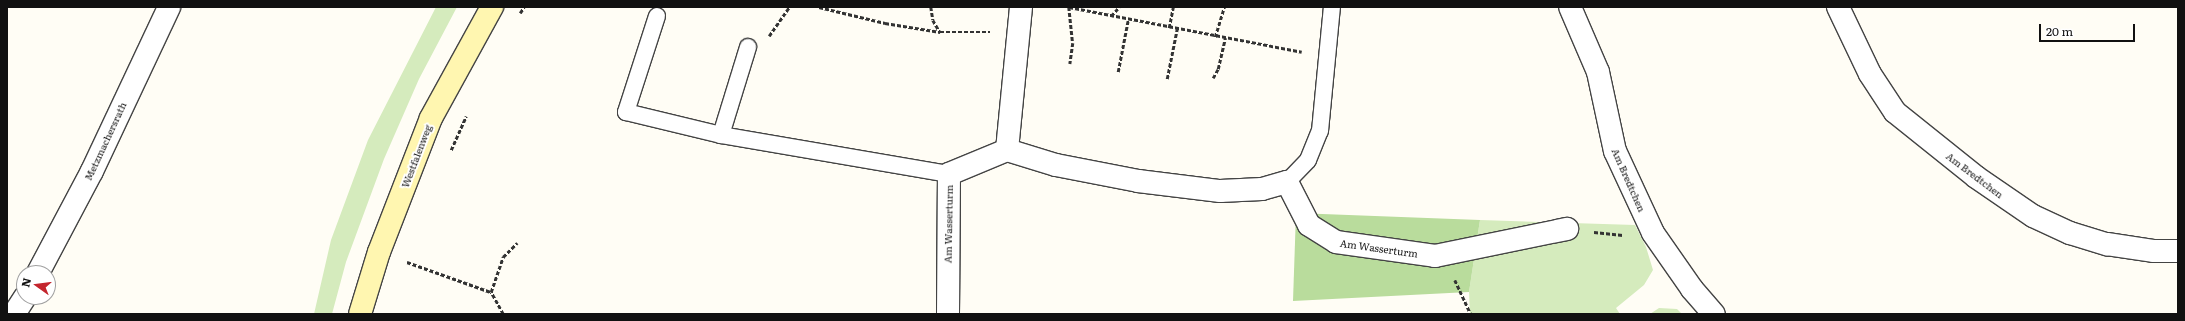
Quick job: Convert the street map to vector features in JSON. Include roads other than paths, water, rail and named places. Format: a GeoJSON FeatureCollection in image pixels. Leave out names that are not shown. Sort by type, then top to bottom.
{"type":"FeatureCollection","features":[{"type":"Feature","properties":{"kind":"street","name":"Metzmachersrath"},"geometry":{"type":"LineString","coordinates":[[42,265],[92,171],[169,7]]}},
{"type":"Feature","properties":{"kind":"street","name":"Westfalenweg"},"geometry":{"type":"LineString","coordinates":[[360,314],[380,252],[431,118],[492,7]]}},
{"type":"Feature","properties":{"kind":"street"},"geometry":{"type":"LineString","coordinates":[[1021,7],[1007,150],[1056,165],[1138,181],[1212,190],[1262,189],[1287,182]]}},
{"type":"Feature","properties":{"kind":"street","name":"Am Bredtchen"},"geometry":{"type":"LineString","coordinates":[[1570,7],[1598,72],[1615,151],[1650,226],[1692,289],[1714,314]]}},
{"type":"Feature","properties":{"kind":"street","name":"Am Bredtchen"},"geometry":{"type":"LineString","coordinates":[[1838,7],[1870,74],[1895,112],[1976,177],[2032,216],[2070,233],[2108,244],[2154,251],[2178,251]]}},
{"type":"Feature","properties":{"kind":"street","name":"Am Wasserturm"},"geometry":{"type":"LineString","coordinates":[[948,314],[949,174],[1007,150]]}},
{"type":"Feature","properties":{"kind":"street","name":"Am Wasserturm"},"geometry":{"type":"LineString","coordinates":[[1287,182],[1309,225],[1336,242],[1435,256],[1567,229]]}},
{"type":"Feature","properties":{"kind":"street"},"geometry":{"type":"LineString","coordinates":[[14,314],[20,305]]}},
{"type":"Feature","properties":{"kind":"lane"},"geometry":{"type":"LineString","coordinates":[[1287,182],[1308,160],[1320,131],[1332,7]]}},
{"type":"Feature","properties":{"kind":"lane"},"geometry":{"type":"LineString","coordinates":[[657,16],[626,112],[721,135],[949,174]]}},
{"type":"Feature","properties":{"kind":"lane"},"geometry":{"type":"LineString","coordinates":[[721,135],[748,47]]}}]}
